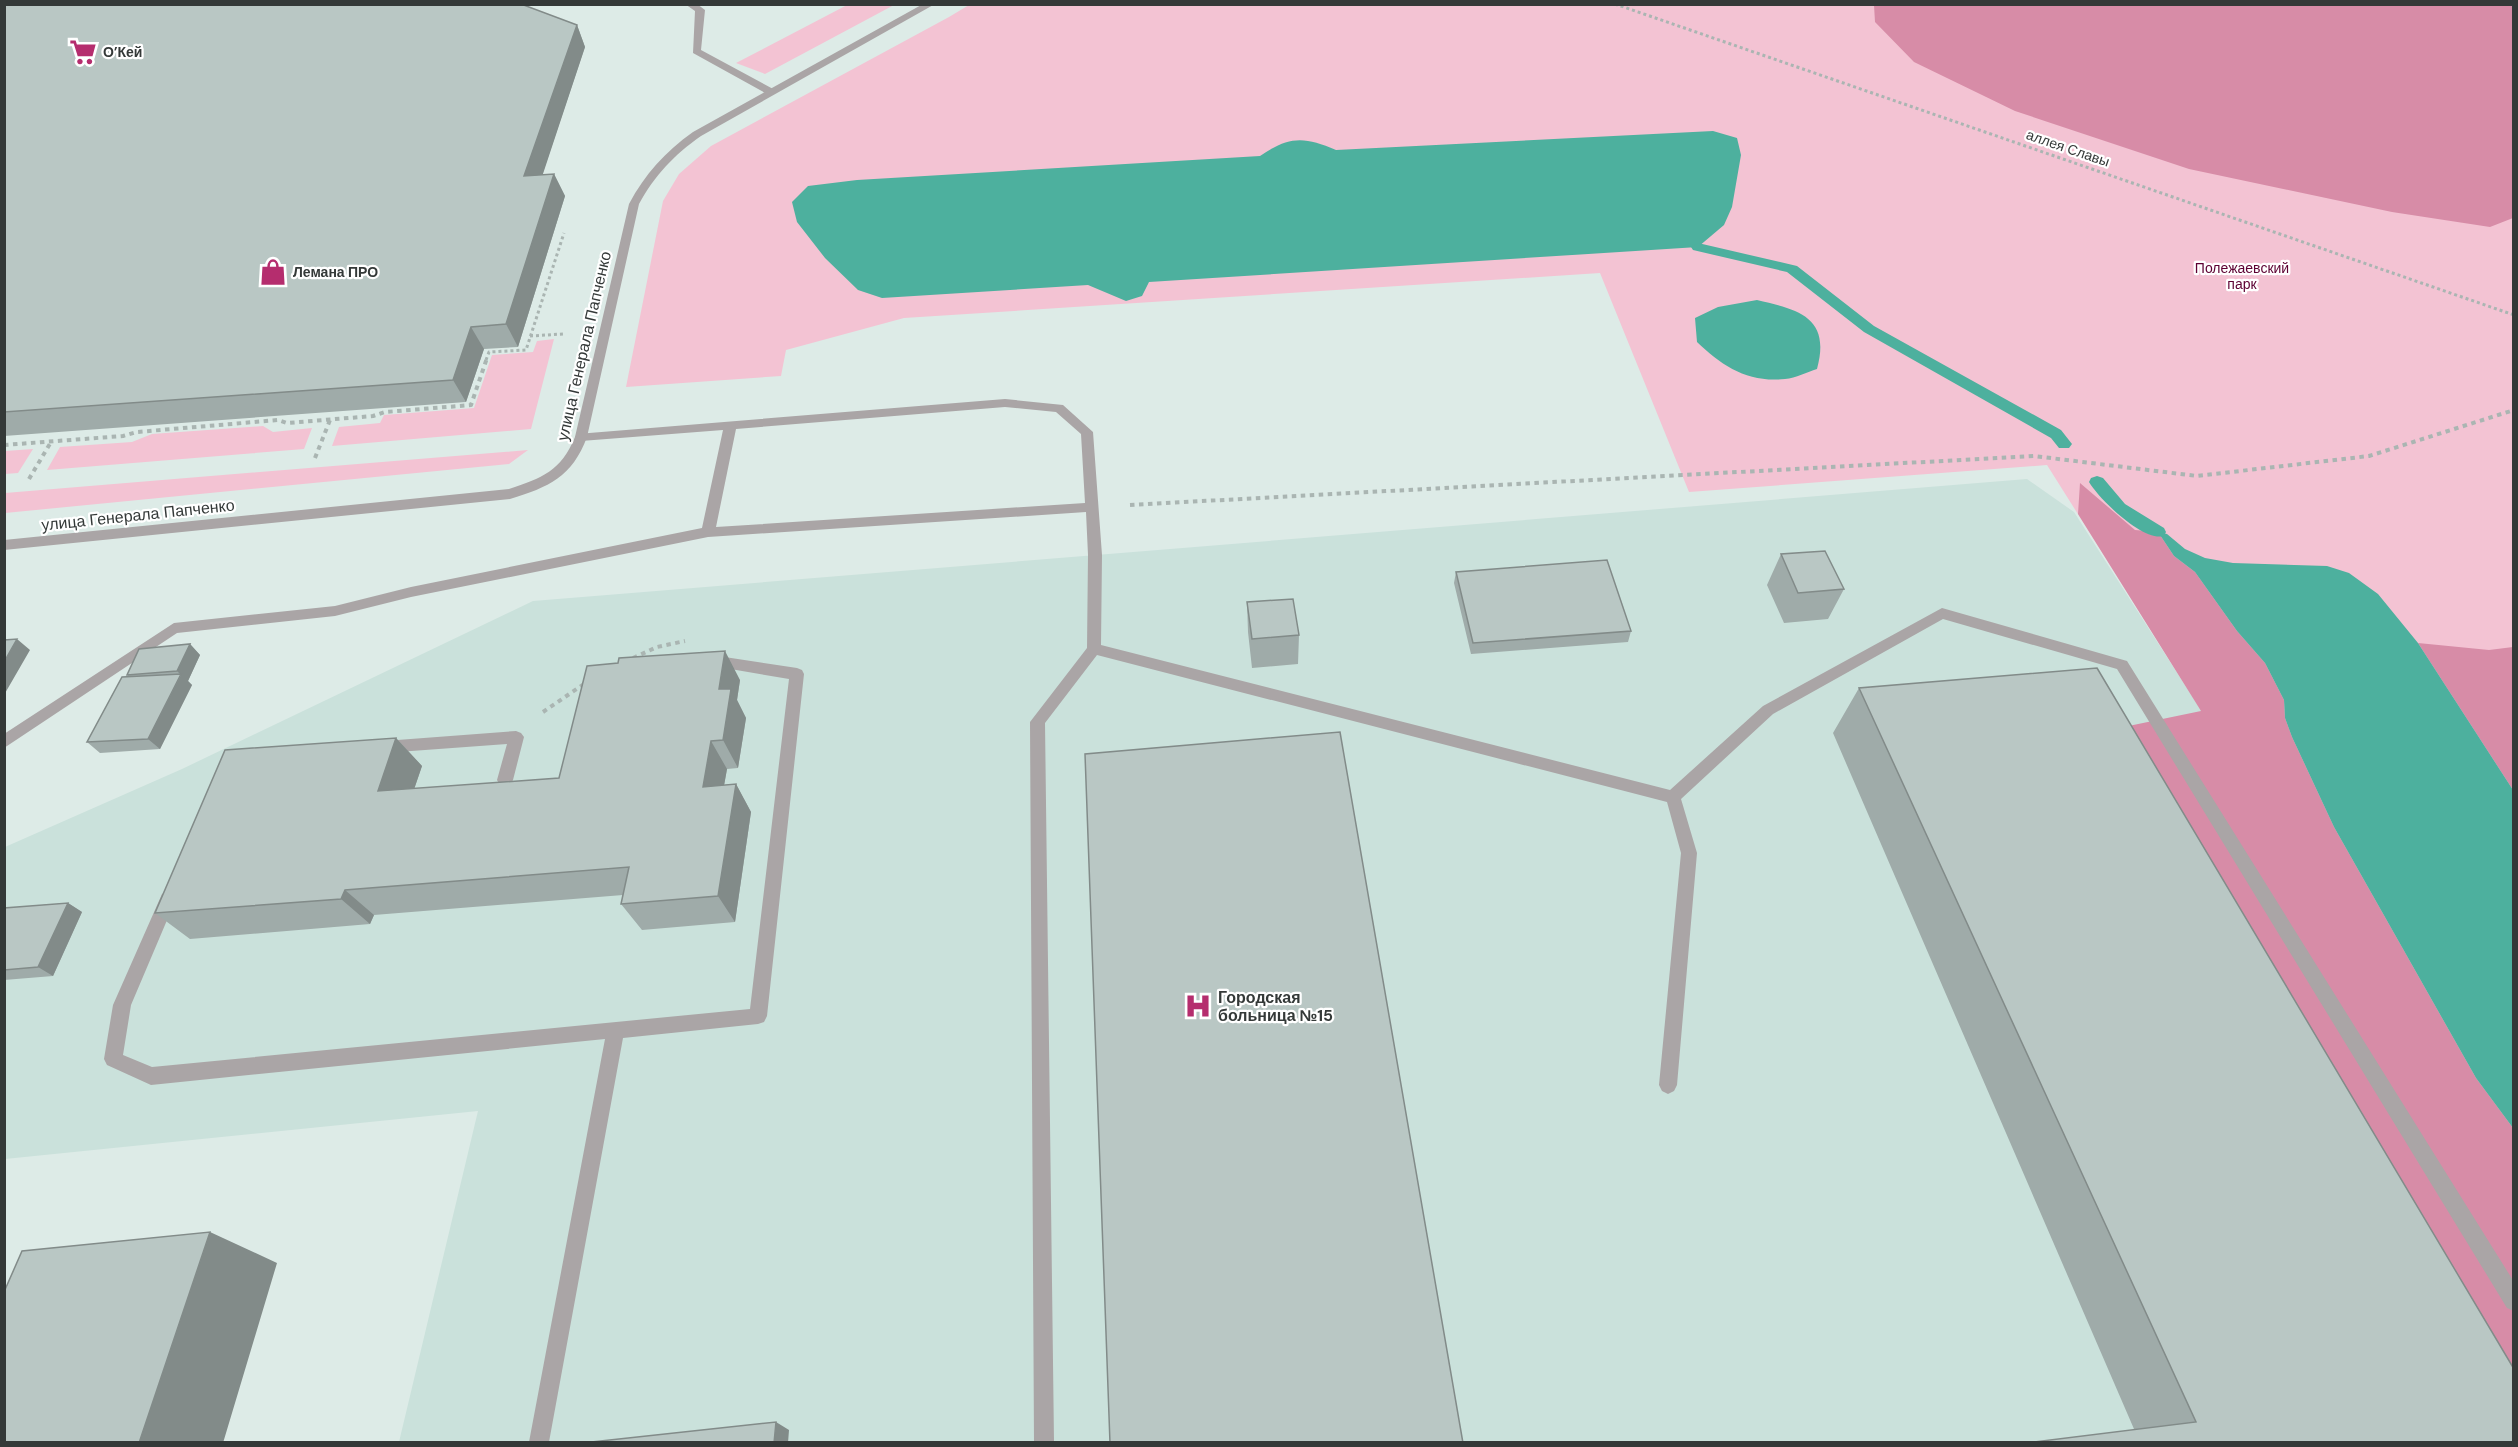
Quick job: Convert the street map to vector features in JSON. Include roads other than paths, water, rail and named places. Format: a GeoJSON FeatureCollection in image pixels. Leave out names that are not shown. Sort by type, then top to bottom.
{"type":"FeatureCollection","features":[{"type":"Feature","properties":{"kind":"street"},"geometry":{"type":"LineString","coordinates":[[689,4],[700,10],[696,51],[771,92]]}},
{"type":"Feature","properties":{"kind":"street","name":"улица Генерала Папченко"},"geometry":{"type":"LineString","coordinates":[[4,546],[510,494],[550,480],[575,454],[581,437],[634,204],[647,179],[668,155],[697,134],[931,4]]}},
{"type":"Feature","properties":{"kind":"street"},"geometry":{"type":"LineString","coordinates":[[581,437],[1005,403],[1059,408],[1087,432],[1093,507],[1094,649],[1037,722],[1044,1443]]}},
{"type":"Feature","properties":{"kind":"street"},"geometry":{"type":"LineString","coordinates":[[708,532],[730,425]]}},
{"type":"Feature","properties":{"kind":"street"},"geometry":{"type":"LineString","coordinates":[[4,742],[174,628],[335,611],[422,589],[708,532],[1093,507]]}},
{"type":"Feature","properties":{"kind":"street"},"geometry":{"type":"LineString","coordinates":[[1673,797],[1768,710],[1942,614],[2122,665],[2514,1301]]}},
{"type":"Feature","properties":{"kind":"street"},"geometry":{"type":"LineString","coordinates":[[1094,649],[1673,797]]}},
{"type":"Feature","properties":{"kind":"street"},"geometry":{"type":"LineString","coordinates":[[173,887],[122,1005],[113,1059],[152,1076],[758,1016],[797,674],[718,662]]}},
{"type":"Feature","properties":{"kind":"street"},"geometry":{"type":"LineString","coordinates":[[362,748],[516,737],[505,780]]}},
{"type":"Feature","properties":{"kind":"street"},"geometry":{"type":"LineString","coordinates":[[1668,1085],[1689,853],[1673,797]]}},
{"type":"Feature","properties":{"kind":"street"},"geometry":{"type":"LineString","coordinates":[[539,1443],[615,1031]]}},
{"type":"Feature","properties":{"kind":"waterway"},"geometry":{"type":"LineString","coordinates":[[1698,247],[1792,269],[1869,329],[2056,434],[2064,444]]}},
{"type":"Feature","properties":{"kind":"waterway"},"geometry":{"type":"LineString","coordinates":[[2097,482],[2119,508],[2158,532]]}},
{"type":"Feature","properties":{"kind":"place","name":"О’Кей"},"geometry":{"type":"Point","coordinates":[83,52]}},
{"type":"Feature","properties":{"kind":"place","name":"Лемана ПРО"},"geometry":{"type":"Point","coordinates":[273,272]}},
{"type":"Feature","properties":{"kind":"place","name":"Городская больница №15"},"geometry":{"type":"Point","coordinates":[1198,1006]}},
{"type":"Feature","properties":{"kind":"park label","name":"Полежаевский парк"},"geometry":{"type":"Point","coordinates":[2242,276]}}]}
